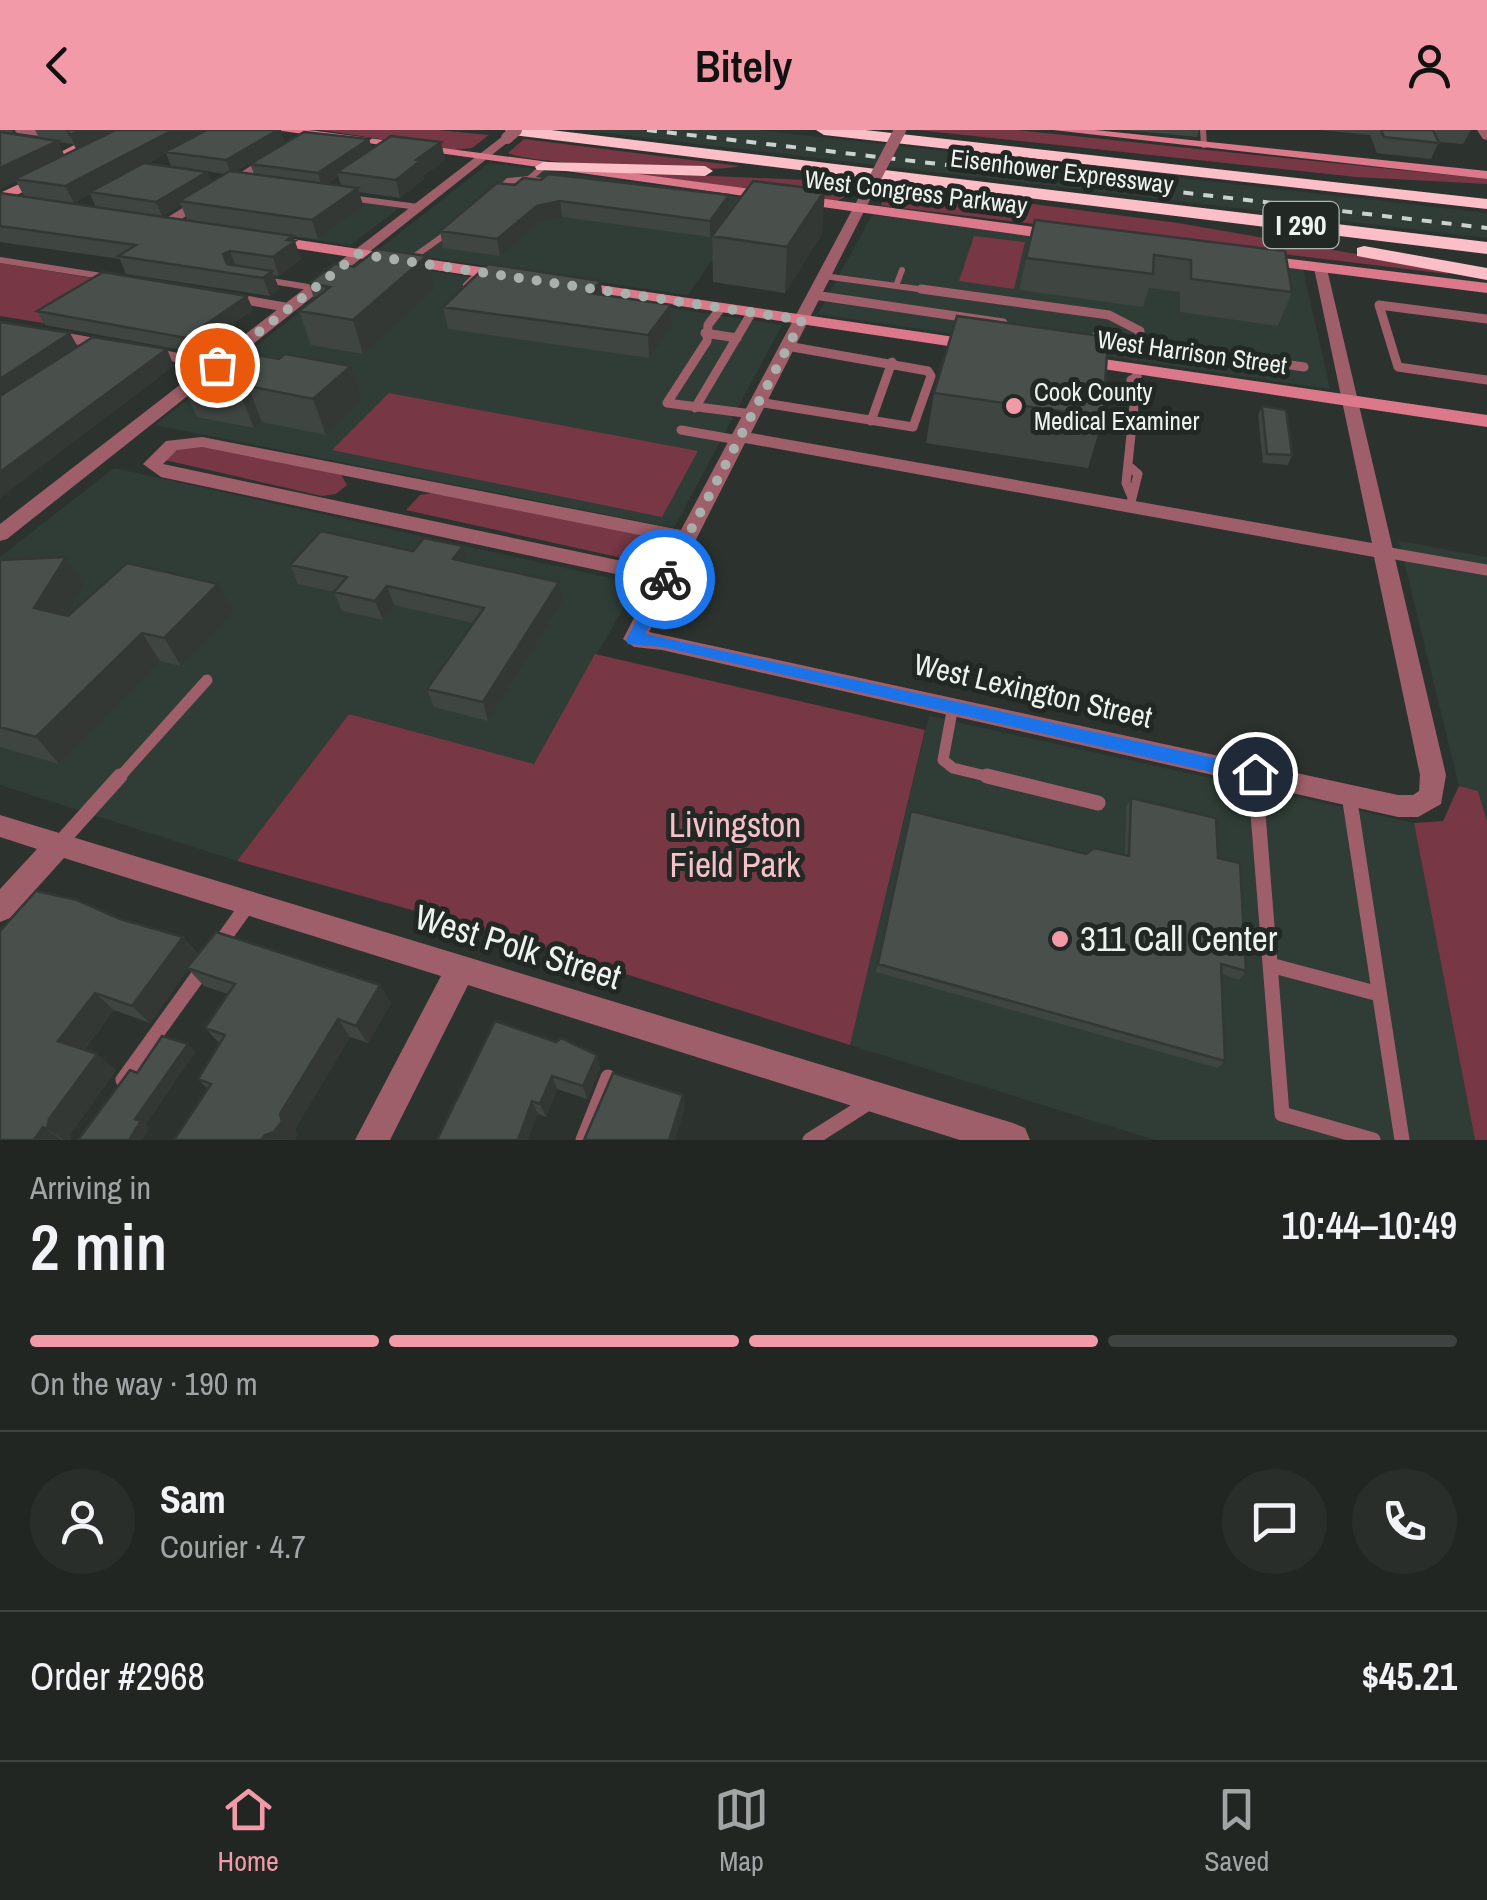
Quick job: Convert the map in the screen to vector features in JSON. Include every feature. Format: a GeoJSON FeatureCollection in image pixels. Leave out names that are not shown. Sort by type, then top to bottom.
{"type":"FeatureCollection","features":[{"type":"Feature","properties":{"kind":"highway","name":"Eisenhower Expressway"},"geometry":{"type":"LineString","coordinates":[[824,130],[1487,204]]}},
{"type":"Feature","properties":{"kind":"highway"},"geometry":{"type":"LineString","coordinates":[[888,130],[957,145]]}},
{"type":"Feature","properties":{"kind":"highway","name":"Eisenhower Expressway"},"geometry":{"type":"LineString","coordinates":[[512,133],[880,180],[1116,203],[1487,248]]}},
{"type":"Feature","properties":{"kind":"highway"},"geometry":{"type":"LineString","coordinates":[[543,167],[880,180]]}},
{"type":"Feature","properties":{"kind":"highway"},"geometry":{"type":"LineString","coordinates":[[1163,168],[1487,187]]}},
{"type":"Feature","properties":{"kind":"highway"},"geometry":{"type":"LineString","coordinates":[[1116,203],[1184,220],[1487,274]]}},
{"type":"Feature","properties":{"kind":"street","name":"West Congress Parkway"},"geometry":{"type":"LineString","coordinates":[[281,130],[726,197],[1088,239]]}},
{"type":"Feature","properties":{"kind":"street"},"geometry":{"type":"LineString","coordinates":[[687,538],[192,441],[172,445],[152,464],[161,472],[666,578],[802,320],[858,211],[880,180],[900,130]]}},
{"type":"Feature","properties":{"kind":"street"},"geometry":{"type":"LineString","coordinates":[[1059,130],[1204,138],[1487,175]]}},
{"type":"Feature","properties":{"kind":"street"},"geometry":{"type":"LineString","coordinates":[[1483,130],[1487,136]]}},
{"type":"Feature","properties":{"kind":"street"},"geometry":{"type":"LineString","coordinates":[[0,534],[512,133]]}},
{"type":"Feature","properties":{"kind":"street"},"geometry":{"type":"LineString","coordinates":[[0,186],[63,150],[118,134]]}},
{"type":"Feature","properties":{"kind":"street"},"geometry":{"type":"LineString","coordinates":[[0,200],[118,134]]}},
{"type":"Feature","properties":{"kind":"street"},"geometry":{"type":"LineString","coordinates":[[162,225],[226,181],[312,134]]}},
{"type":"Feature","properties":{"kind":"street"},"geometry":{"type":"LineString","coordinates":[[0,200],[25,205]]}},
{"type":"Feature","properties":{"kind":"street"},"geometry":{"type":"LineString","coordinates":[[144,222],[198,230]]}},
{"type":"Feature","properties":{"kind":"street"},"geometry":{"type":"LineString","coordinates":[[250,238],[408,261],[472,278],[539,281],[1005,350]]}},
{"type":"Feature","properties":{"kind":"street"},"geometry":{"type":"LineString","coordinates":[[1244,258],[1487,288]]}},
{"type":"Feature","properties":{"kind":"street"},"geometry":{"type":"LineString","coordinates":[[747,423],[1384,552],[1321,268]]}},
{"type":"Feature","properties":{"kind":"street"},"geometry":{"type":"LineString","coordinates":[[0,326],[217,365]]}},
{"type":"Feature","properties":{"kind":"street","name":"West Harrison Street"},"geometry":{"type":"LineString","coordinates":[[1062,358],[1137,373],[1487,421]]}},
{"type":"Feature","properties":{"kind":"street"},"geometry":{"type":"LineString","coordinates":[[336,508],[368,475]]}},
{"type":"Feature","properties":{"kind":"street"},"geometry":{"type":"LineString","coordinates":[[388,519],[417,485]]}},
{"type":"Feature","properties":{"kind":"street","name":"West Lexington Street"},"geometry":{"type":"LineString","coordinates":[[666,578],[634,640],[662,642],[1255,774],[1418,806],[1432,796],[1434,775],[1384,552]]}},
{"type":"Feature","properties":{"kind":"street","name":"West Polk Street"},"geometry":{"type":"LineString","coordinates":[[0,826],[1013,1140]]}},
{"type":"Feature","properties":{"kind":"street"},"geometry":{"type":"LineString","coordinates":[[0,909],[58,844]]}},
{"type":"Feature","properties":{"kind":"street"},"geometry":{"type":"LineString","coordinates":[[372,1140],[461,968]]}},
{"type":"Feature","properties":{"kind":"lane"},"geometry":{"type":"LineString","coordinates":[[18,130],[39,133]]}},
{"type":"Feature","properties":{"kind":"lane"},"geometry":{"type":"LineString","coordinates":[[529,179],[543,167]]}},
{"type":"Feature","properties":{"kind":"lane"},"geometry":{"type":"LineString","coordinates":[[226,181],[249,184]]}},
{"type":"Feature","properties":{"kind":"lane"},"geometry":{"type":"LineString","coordinates":[[482,205],[508,181],[559,183]]}},
{"type":"Feature","properties":{"kind":"lane"},"geometry":{"type":"LineString","coordinates":[[343,197],[418,208]]}},
{"type":"Feature","properties":{"kind":"lane"},"geometry":{"type":"LineString","coordinates":[[408,261],[456,226]]}},
{"type":"Feature","properties":{"kind":"lane"},"geometry":{"type":"LineString","coordinates":[[0,260],[115,278]]}},
{"type":"Feature","properties":{"kind":"lane"},"geometry":{"type":"LineString","coordinates":[[896,286],[902,270]]}},
{"type":"Feature","properties":{"kind":"lane"},"geometry":{"type":"LineString","coordinates":[[824,276],[1108,315],[1140,331],[1139,342]]}},
{"type":"Feature","properties":{"kind":"lane"},"geometry":{"type":"LineString","coordinates":[[254,278],[315,288]]}},
{"type":"Feature","properties":{"kind":"lane"},"geometry":{"type":"LineString","coordinates":[[814,296],[1023,326]]}},
{"type":"Feature","properties":{"kind":"lane"},"geometry":{"type":"LineString","coordinates":[[229,298],[290,308]]}},
{"type":"Feature","properties":{"kind":"lane"},"geometry":{"type":"LineString","coordinates":[[1487,319],[1379,305],[1398,368],[1487,380]]}},
{"type":"Feature","properties":{"kind":"lane"},"geometry":{"type":"LineString","coordinates":[[722,308],[706,333],[705,344],[666,403],[747,423]]}},
{"type":"Feature","properties":{"kind":"lane"},"geometry":{"type":"LineString","coordinates":[[695,408],[752,312]]}},
{"type":"Feature","properties":{"kind":"lane"},"geometry":{"type":"LineString","coordinates":[[706,333],[737,338]]}},
{"type":"Feature","properties":{"kind":"lane"},"geometry":{"type":"LineString","coordinates":[[1080,334],[1304,367]]}},
{"type":"Feature","properties":{"kind":"lane"},"geometry":{"type":"LineString","coordinates":[[78,359],[100,344]]}},
{"type":"Feature","properties":{"kind":"lane"},"geometry":{"type":"LineString","coordinates":[[682,430],[820,412],[913,428],[932,376],[919,366],[788,346]]}},
{"type":"Feature","properties":{"kind":"lane"},"geometry":{"type":"LineString","coordinates":[[871,421],[892,362]]}},
{"type":"Feature","properties":{"kind":"lane"},"geometry":{"type":"LineString","coordinates":[[1131,501],[1125,489],[1131,468],[1136,396],[1142,394],[1142,381],[1137,373]]}},
{"type":"Feature","properties":{"kind":"lane"},"geometry":{"type":"LineString","coordinates":[[1384,552],[1487,570]]}},
{"type":"Feature","properties":{"kind":"lane"},"geometry":{"type":"LineString","coordinates":[[58,844],[207,680]]}},
{"type":"Feature","properties":{"kind":"lane"},"geometry":{"type":"LineString","coordinates":[[953,706],[943,760],[953,768],[1098,803]]}},
{"type":"Feature","properties":{"kind":"lane"},"geometry":{"type":"LineString","coordinates":[[1255,774],[1282,1114],[1373,1140]]}},
{"type":"Feature","properties":{"kind":"lane"},"geometry":{"type":"LineString","coordinates":[[1349,794],[1402,1140]]}},
{"type":"Feature","properties":{"kind":"lane"},"geometry":{"type":"LineString","coordinates":[[114,1092],[249,903]]}},
{"type":"Feature","properties":{"kind":"lane"},"geometry":{"type":"LineString","coordinates":[[1270,964],[1380,994]]}},
{"type":"Feature","properties":{"kind":"lane"},"geometry":{"type":"LineString","coordinates":[[583,1140],[608,1076]]}},
{"type":"Feature","properties":{"kind":"lane"},"geometry":{"type":"LineString","coordinates":[[810,1140],[876,1098]]}},
{"type":"Feature","properties":{"kind":"shaded area"},"geometry":{"type":"Polygon","coordinates":[[[581,130],[758,130],[1487,213],[1487,238],[581,130]]]}},
{"type":"Feature","properties":{"kind":"shaded area"},"geometry":{"type":"Polygon","coordinates":[[[489,163],[753,199],[688,295],[378,250],[489,163]]]}},
{"type":"Feature","properties":{"kind":"shaded area"},"geometry":{"type":"Polygon","coordinates":[[[309,192],[403,205],[351,245],[253,231],[309,192]]]}},
{"type":"Feature","properties":{"kind":"shaded area"},"geometry":{"type":"Polygon","coordinates":[[[872,215],[1303,269],[1330,389],[818,314],[872,215]]]}},
{"type":"Feature","properties":{"kind":"shaded area"},"geometry":{"type":"Polygon","coordinates":[[[365,261],[782,325],[674,528],[155,425],[365,261]]]}},
{"type":"Feature","properties":{"kind":"shaded area"},"geometry":{"type":"Polygon","coordinates":[[[114,468],[637,584],[534,764],[349,714],[237,861],[0,785],[0,557],[114,468]]]}},
{"type":"Feature","properties":{"kind":"shaded area"},"geometry":{"type":"Polygon","coordinates":[[[1399,541],[1487,557],[1487,821],[1478,791],[1459,786],[1399,541]]]}},
{"type":"Feature","properties":{"kind":"shaded area"},"geometry":{"type":"Polygon","coordinates":[[[929,716],[1414,823],[1475,1140],[1155,1140],[850,1045],[929,716]]]}},
{"type":"Feature","properties":{"kind":"green space"},"geometry":{"type":"Polygon","coordinates":[[[321,130],[438,130],[489,135],[472,148],[453,150],[321,130]]]}},
{"type":"Feature","properties":{"kind":"green space"},"geometry":{"type":"Polygon","coordinates":[[[918,130],[1016,130],[1487,179],[1487,184],[1356,177],[918,130]]]}},
{"type":"Feature","properties":{"kind":"green space"},"geometry":{"type":"Polygon","coordinates":[[[524,139],[739,166],[624,167],[508,153],[524,139]]]}},
{"type":"Feature","properties":{"kind":"green space"},"geometry":{"type":"Polygon","coordinates":[[[620,172],[853,182],[845,197],[835,202],[620,172]]]}},
{"type":"Feature","properties":{"kind":"green space"},"geometry":{"type":"Polygon","coordinates":[[[890,185],[1178,223],[1448,270],[1448,274],[881,205],[890,185]]]}},
{"type":"Feature","properties":{"kind":"green space"},"geometry":{"type":"Polygon","coordinates":[[[974,236],[1025,242],[1014,289],[959,281],[974,236]]]}},
{"type":"Feature","properties":{"kind":"green space"},"geometry":{"type":"Polygon","coordinates":[[[0,263],[110,281],[43,323],[0,316],[0,263]]]}},
{"type":"Feature","properties":{"kind":"green space"},"geometry":{"type":"Polygon","coordinates":[[[389,393],[698,451],[662,517],[332,450],[389,393]]]}},
{"type":"Feature","properties":{"kind":"green space"},"geometry":{"type":"Polygon","coordinates":[[[194,444],[340,473],[347,485],[336,494],[322,496],[165,460],[182,446],[194,444]]]}},
{"type":"Feature","properties":{"kind":"green space"},"geometry":{"type":"Polygon","coordinates":[[[433,493],[638,533],[647,548],[622,558],[406,510],[420,495],[433,493]]]}},
{"type":"Feature","properties":{"kind":"green space","name":"Livingston Field Park"},"geometry":{"type":"Polygon","coordinates":[[[595,654],[925,730],[850,1045],[515,939],[237,861],[349,714],[534,764],[595,654]]]}},
{"type":"Feature","properties":{"kind":"green space"},"geometry":{"type":"Polygon","coordinates":[[[1459,786],[1478,791],[1487,821],[1487,1140],[1475,1140],[1414,823],[1443,821],[1459,786]]]}},
{"type":"Feature","properties":{"kind":"building"},"geometry":{"type":"Polygon","coordinates":[[[116,130],[173,130],[65,186],[15,179],[116,130]]]}},
{"type":"Feature","properties":{"kind":"building"},"geometry":{"type":"Polygon","coordinates":[[[207,130],[278,130],[226,160],[165,152],[207,130]]]}},
{"type":"Feature","properties":{"kind":"building"},"geometry":{"type":"Polygon","coordinates":[[[1381,130],[1433,130],[1439,143],[1384,137],[1381,130]]]}},
{"type":"Feature","properties":{"kind":"building"},"geometry":{"type":"Polygon","coordinates":[[[0,132],[58,141],[0,168],[0,132]]]}},
{"type":"Feature","properties":{"kind":"building"},"geometry":{"type":"Polygon","coordinates":[[[304,132],[369,139],[318,173],[250,164],[304,132]]]}},
{"type":"Feature","properties":{"kind":"building"},"geometry":{"type":"Polygon","coordinates":[[[391,136],[441,142],[396,180],[337,172],[391,136]]]}},
{"type":"Feature","properties":{"kind":"building"},"geometry":{"type":"Polygon","coordinates":[[[144,163],[207,172],[156,202],[90,192],[144,163]]]}},
{"type":"Feature","properties":{"kind":"building"},"geometry":{"type":"Polygon","coordinates":[[[230,171],[358,188],[312,220],[179,201],[230,171]]]}},
{"type":"Feature","properties":{"kind":"building"},"geometry":{"type":"Polygon","coordinates":[[[548,174],[729,195],[710,221],[560,201],[537,206],[497,239],[440,231],[497,183],[515,185],[523,178],[541,180],[548,174]]]}},
{"type":"Feature","properties":{"kind":"building"},"geometry":{"type":"Polygon","coordinates":[[[753,181],[825,190],[787,247],[712,236],[753,181]]]}},
{"type":"Feature","properties":{"kind":"building"},"geometry":{"type":"Polygon","coordinates":[[[0,193],[293,236],[287,240],[295,241],[273,257],[230,251],[223,254],[227,264],[272,271],[263,278],[118,256],[136,245],[0,226],[0,193]]]}},
{"type":"Feature","properties":{"kind":"building"},"geometry":{"type":"Polygon","coordinates":[[[1035,220],[1285,251],[1292,292],[1191,279],[1191,260],[1154,255],[1153,274],[1026,258],[1035,220]]]}},
{"type":"Feature","properties":{"kind":"building"},"geometry":{"type":"Polygon","coordinates":[[[377,249],[427,256],[353,320],[299,311],[330,287],[309,283],[335,264],[354,267],[377,249]]]}},
{"type":"Feature","properties":{"kind":"building"},"geometry":{"type":"Polygon","coordinates":[[[488,264],[601,281],[590,293],[671,305],[648,335],[443,307],[488,264]]]}},
{"type":"Feature","properties":{"kind":"building"},"geometry":{"type":"Polygon","coordinates":[[[103,272],[247,296],[186,338],[37,311],[103,272]]]}},
{"type":"Feature","properties":{"kind":"building"},"geometry":{"type":"Polygon","coordinates":[[[957,316],[1108,337],[1103,417],[934,393],[957,316]]]}},
{"type":"Feature","properties":{"kind":"building"},"geometry":{"type":"Polygon","coordinates":[[[1,322],[70,333],[0,379],[1,322]]]}},
{"type":"Feature","properties":{"kind":"building"},"geometry":{"type":"Polygon","coordinates":[[[93,337],[167,349],[0,472],[0,396],[93,337]]]}},
{"type":"Feature","properties":{"kind":"building"},"geometry":{"type":"Polygon","coordinates":[[[223,349],[279,359],[285,354],[351,366],[313,399],[248,386],[240,393],[180,382],[223,349]]]}},
{"type":"Feature","properties":{"kind":"building"},"geometry":{"type":"Polygon","coordinates":[[[1262,406],[1286,410],[1292,455],[1267,454],[1262,406]]]}},
{"type":"Feature","properties":{"kind":"building"},"geometry":{"type":"Polygon","coordinates":[[[321,531],[413,551],[424,538],[463,546],[453,559],[559,582],[483,702],[427,689],[484,608],[387,586],[375,601],[334,592],[347,577],[290,565],[321,531]]]}},
{"type":"Feature","properties":{"kind":"building"},"geometry":{"type":"Polygon","coordinates":[[[66,557],[34,608],[68,616],[127,563],[218,584],[164,638],[142,633],[36,737],[0,727],[0,560],[66,557]]]}},
{"type":"Feature","properties":{"kind":"building","name":"311 Call Center"},"geometry":{"type":"Polygon","coordinates":[[[1131,798],[1216,818],[1218,858],[1240,863],[1246,971],[1221,964],[1225,1061],[878,964],[911,811],[1086,854],[1094,848],[1129,856],[1131,798]]]}},
{"type":"Feature","properties":{"kind":"building"},"geometry":{"type":"Polygon","coordinates":[[[36,891],[77,900],[120,919],[183,937],[132,1006],[95,993],[58,1041],[97,1054],[49,1119],[47,1129],[43,1127],[34,1140],[0,1140],[0,931],[36,891]]]}},
{"type":"Feature","properties":{"kind":"building"},"geometry":{"type":"Polygon","coordinates":[[[216,932],[380,985],[356,1026],[338,1019],[280,1114],[282,1121],[261,1140],[174,1140],[211,1084],[198,1079],[225,1035],[205,1028],[235,984],[187,968],[216,932]]]}},
{"type":"Feature","properties":{"kind":"building"},"geometry":{"type":"Polygon","coordinates":[[[495,1021],[556,1042],[561,1038],[597,1055],[583,1086],[552,1076],[540,1104],[532,1101],[518,1140],[437,1140],[495,1021]]]}},
{"type":"Feature","properties":{"kind":"building"},"geometry":{"type":"Polygon","coordinates":[[[162,1036],[188,1044],[135,1119],[141,1121],[129,1140],[78,1140],[130,1070],[137,1073],[162,1036]]]}},
{"type":"Feature","properties":{"kind":"building"},"geometry":{"type":"Polygon","coordinates":[[[613,1073],[683,1095],[669,1140],[584,1140],[613,1073]]]}},
{"type":"Feature","properties":{"kind":"railway"},"geometry":{"type":"LineString","coordinates":[[647,130],[1487,228]]}},
{"type":"Feature","properties":{"kind":"way so far"},"geometry":{"type":"LineString","coordinates":[[217,365],[358,254],[802,320],[665,579]]}},
{"type":"Feature","properties":{"kind":"place","name":"Cook County Medical Examiner"},"geometry":{"type":"Point","coordinates":[1014,406]}},
{"type":"Feature","properties":{"kind":"place","name":"311 Call Center"},"geometry":{"type":"Point","coordinates":[1060,939]}},
{"type":"Feature","properties":{"kind":"route"},"geometry":{"type":"LineString","coordinates":[[665,579],[634,640],[662,642],[1255,774]]}}]}
